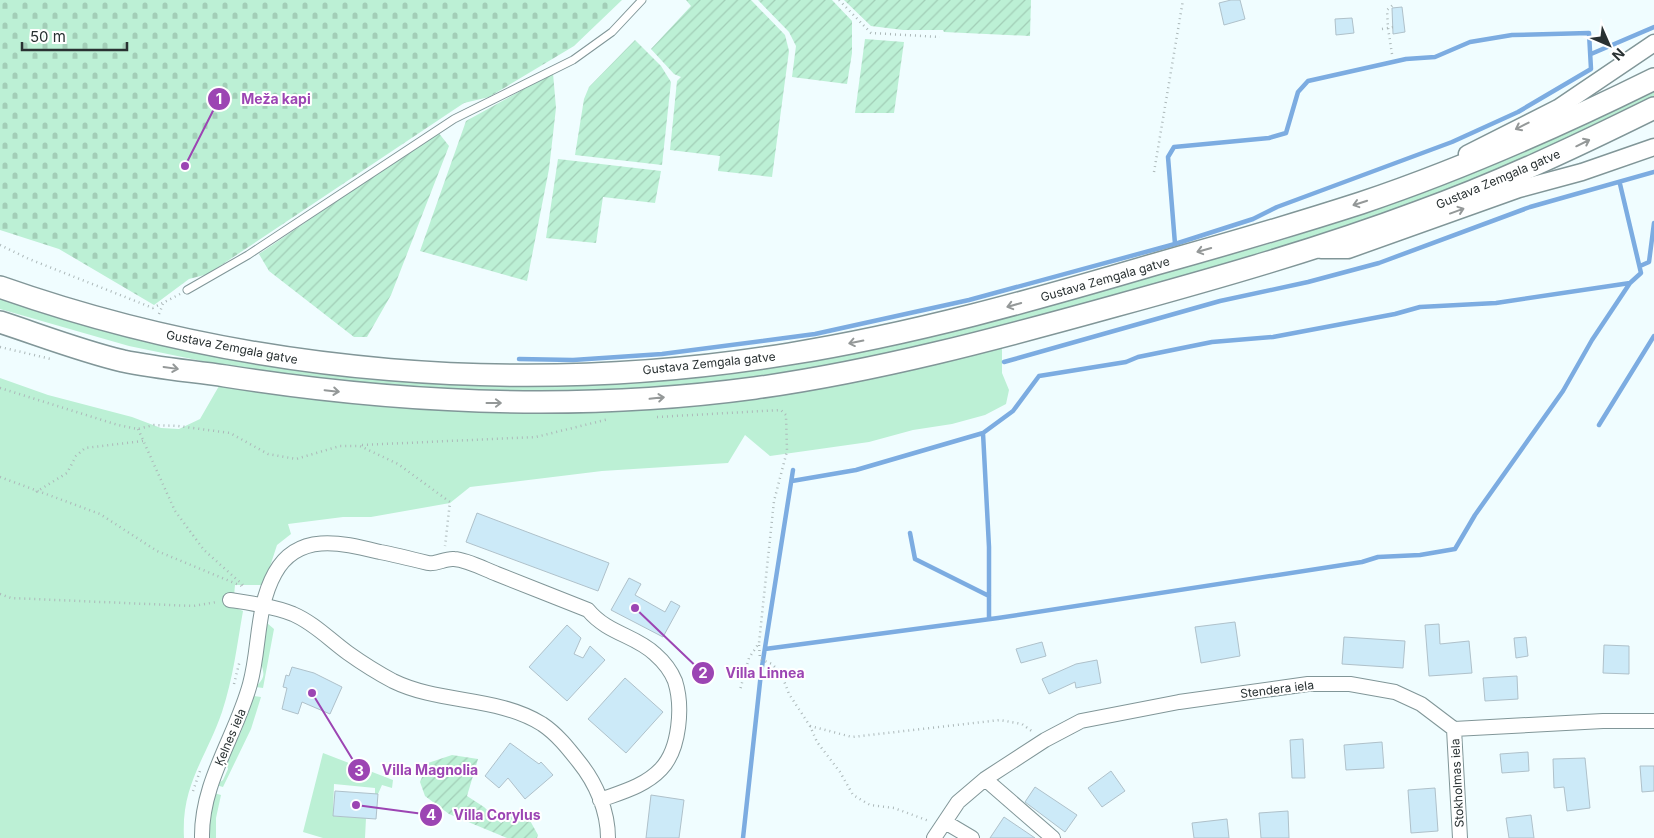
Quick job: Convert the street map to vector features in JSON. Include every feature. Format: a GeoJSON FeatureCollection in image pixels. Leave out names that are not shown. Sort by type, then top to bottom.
{"type":"FeatureCollection","features":[{"type":"Feature","properties":{"kind":"main road","name":"Gustava Zemgala gatve"},"geometry":{"type":"LineString","coordinates":[[0,288],[104,319],[272,357],[400,370],[474,374],[590,374],[705,365],[787,355],[899,334],[1001,308],[1365,202],[1515,144],[1654,79]]}},
{"type":"Feature","properties":{"kind":"main road","name":"Gustava Zemgala gatve"},"geometry":{"type":"LineString","coordinates":[[0,322],[123,361],[293,386],[378,396],[476,403],[632,400],[755,388],[896,363],[1153,296],[1310,250],[1420,212],[1496,181],[1562,153],[1654,108]]}},
{"type":"Feature","properties":{"kind":"main road"},"geometry":{"type":"LineString","coordinates":[[0,275],[70,298],[154,331]]}},
{"type":"Feature","properties":{"kind":"main road"},"geometry":{"type":"LineString","coordinates":[[0,336],[36,346],[123,361]]}},
{"type":"Feature","properties":{"kind":"street","name":"Gustava Zemgala gatve"},"geometry":{"type":"LineString","coordinates":[[1405,186],[1558,108],[1654,44]]}},
{"type":"Feature","properties":{"kind":"street","name":"Gustava Zemgala gatve"},"geometry":{"type":"LineString","coordinates":[[1310,250],[1348,250],[1519,189],[1582,172],[1654,147]]}},
{"type":"Feature","properties":{"kind":"street","name":"Ķelnes iela"},"geometry":{"type":"LineString","coordinates":[[202,838],[205,803],[216,768],[238,722],[251,682],[264,606],[275,572],[289,556],[303,548],[322,542],[345,543],[432,563],[444,559],[455,559],[588,610],[598,622],[653,651],[665,663],[675,680],[679,703],[674,748],[662,768],[646,782],[600,800]]}},
{"type":"Feature","properties":{"kind":"street"},"geometry":{"type":"LineString","coordinates":[[230,600],[264,606],[293,614],[318,629],[347,653],[394,681],[440,696],[506,709],[540,723],[556,735],[594,782],[608,838]]}},
{"type":"Feature","properties":{"kind":"street","name":"Stendera iela"},"geometry":{"type":"LineString","coordinates":[[934,838],[958,802],[985,779],[1045,740],[1081,721],[1116,712],[1308,684],[1350,684],[1395,692],[1421,704],[1454,729]]}},
{"type":"Feature","properties":{"kind":"street"},"geometry":{"type":"LineString","coordinates":[[1454,729],[1603,721],[1654,722]]}},
{"type":"Feature","properties":{"kind":"street","name":"Stokholmas iela"},"geometry":{"type":"LineString","coordinates":[[1454,729],[1460,838]]}},
{"type":"Feature","properties":{"kind":"street"},"geometry":{"type":"LineString","coordinates":[[985,779],[1053,838]]}},
{"type":"Feature","properties":{"kind":"street"},"geometry":{"type":"LineString","coordinates":[[945,822],[972,838]]}},
{"type":"Feature","properties":{"kind":"lane"},"geometry":{"type":"LineString","coordinates":[[188,290],[248,255],[454,119],[572,60],[612,32],[642,0]]}},
{"type":"Feature","properties":{"kind":"path"},"geometry":{"type":"LineString","coordinates":[[839,0],[871,33],[940,37]]}},
{"type":"Feature","properties":{"kind":"path"},"geometry":{"type":"LineString","coordinates":[[1154,172],[1182,0]]}},
{"type":"Feature","properties":{"kind":"path"},"geometry":{"type":"LineString","coordinates":[[1392,54],[1387,10],[1394,4]]}},
{"type":"Feature","properties":{"kind":"path"},"geometry":{"type":"LineString","coordinates":[[1382,29],[1393,27]]}},
{"type":"Feature","properties":{"kind":"path"},"geometry":{"type":"LineString","coordinates":[[0,245],[29,259],[152,308],[188,290]]}},
{"type":"Feature","properties":{"kind":"path"},"geometry":{"type":"LineString","coordinates":[[0,347],[57,361]]}},
{"type":"Feature","properties":{"kind":"path"},"geometry":{"type":"LineString","coordinates":[[0,388],[118,425],[138,429],[154,425],[178,426],[230,433],[268,454],[296,459],[322,453],[340,446],[536,437],[612,418],[593,418]]}},
{"type":"Feature","properties":{"kind":"path"},"geometry":{"type":"LineString","coordinates":[[650,417],[781,410],[786,415],[787,451],[774,501],[759,643],[760,659],[772,664],[781,673],[789,694],[810,726],[817,742],[840,772],[853,795],[870,805],[894,808],[935,822],[945,822]]}},
{"type":"Feature","properties":{"kind":"path"},"geometry":{"type":"LineString","coordinates":[[0,477],[36,492],[100,514],[157,550],[246,588],[204,550],[174,510],[138,429]]}},
{"type":"Feature","properties":{"kind":"path"},"geometry":{"type":"LineString","coordinates":[[36,492],[67,473],[76,456],[86,448],[143,440]]}},
{"type":"Feature","properties":{"kind":"path"},"geometry":{"type":"LineString","coordinates":[[360,446],[398,464],[450,502],[444,559]]}},
{"type":"Feature","properties":{"kind":"path"},"geometry":{"type":"LineString","coordinates":[[0,594],[11,598],[84,603],[193,606],[230,600]]}},
{"type":"Feature","properties":{"kind":"path"},"geometry":{"type":"LineString","coordinates":[[740,690],[749,658],[759,643]]}},
{"type":"Feature","properties":{"kind":"path"},"geometry":{"type":"LineString","coordinates":[[233,689],[240,656]]}},
{"type":"Feature","properties":{"kind":"path"},"geometry":{"type":"LineString","coordinates":[[810,726],[852,737],[1000,720],[1022,724],[1045,740]]}},
{"type":"Feature","properties":{"kind":"path"},"geometry":{"type":"LineString","coordinates":[[192,794],[201,767]]}},
{"type":"Feature","properties":{"kind":"green space"},"geometry":{"type":"Polygon","coordinates":[[[0,0],[622,0],[574,46],[489,97],[464,103],[208,274],[189,279],[154,305],[59,249],[0,230],[0,0]]]}},
{"type":"Feature","properties":{"kind":"green space"},"geometry":{"type":"Polygon","coordinates":[[[686,0],[751,0],[785,35],[789,51],[772,177],[718,171],[720,156],[670,150],[677,81],[681,77],[674,74],[651,49],[691,6],[686,0]]]}},
{"type":"Feature","properties":{"kind":"green space"},"geometry":{"type":"Polygon","coordinates":[[[758,0],[832,0],[852,21],[852,53],[847,84],[792,77],[796,46],[789,32],[758,0]]]}},
{"type":"Feature","properties":{"kind":"green space"},"geometry":{"type":"Polygon","coordinates":[[[844,0],[1031,0],[1030,36],[944,32],[943,30],[903,30],[871,26],[844,0]]]}},
{"type":"Feature","properties":{"kind":"green space"},"geometry":{"type":"Polygon","coordinates":[[[865,39],[904,42],[894,113],[855,113],[865,39]]]}},
{"type":"Feature","properties":{"kind":"green space"},"geometry":{"type":"Polygon","coordinates":[[[635,40],[661,66],[671,82],[662,165],[575,155],[584,99],[589,87],[635,40]]]}},
{"type":"Feature","properties":{"kind":"green space"},"geometry":{"type":"Polygon","coordinates":[[[553,73],[556,108],[549,169],[527,281],[420,251],[466,121],[553,73]]]}},
{"type":"Feature","properties":{"kind":"green space"},"geometry":{"type":"Polygon","coordinates":[[[1654,89],[1654,100],[1577,137],[1412,205],[1231,264],[931,346],[773,377],[630,392],[490,394],[269,375],[129,346],[0,309],[0,299],[66,320],[132,337],[553,385],[630,382],[772,368],[845,355],[962,328],[1283,240],[1391,204],[1538,145],[1654,89]]]}},
{"type":"Feature","properties":{"kind":"green space"},"geometry":{"type":"Polygon","coordinates":[[[438,132],[449,146],[391,295],[367,337],[354,337],[269,271],[259,254],[438,132]]]}},
{"type":"Feature","properties":{"kind":"green space"},"geometry":{"type":"Polygon","coordinates":[[[558,159],[661,171],[655,203],[603,197],[596,243],[546,238],[558,159]]]}},
{"type":"Feature","properties":{"kind":"green space"},"geometry":{"type":"Polygon","coordinates":[[[1002,347],[1002,373],[1009,390],[1006,404],[985,415],[952,424],[913,430],[869,442],[770,456],[745,435],[728,463],[602,471],[470,487],[450,503],[371,517],[343,517],[288,524],[291,534],[277,545],[264,585],[235,585],[233,607],[243,611],[232,675],[216,729],[190,787],[184,819],[184,838],[0,838],[0,378],[48,395],[132,417],[161,428],[179,429],[200,419],[219,386],[378,406],[491,412],[786,393],[887,375],[1002,347]]]}},
{"type":"Feature","properties":{"kind":"green space"},"geometry":{"type":"Polygon","coordinates":[[[267,623],[274,629],[263,688],[256,687],[263,677],[261,652],[267,623]]]}},
{"type":"Feature","properties":{"kind":"green space"},"geometry":{"type":"Polygon","coordinates":[[[254,696],[261,697],[251,729],[223,787],[216,785],[223,780],[228,769],[226,762],[241,732],[254,696]]]}},
{"type":"Feature","properties":{"kind":"green space"},"geometry":{"type":"Polygon","coordinates":[[[323,753],[393,780],[392,788],[382,785],[378,794],[375,794],[375,788],[334,784],[333,816],[366,818],[365,838],[323,838],[303,832],[323,753]]]}},
{"type":"Feature","properties":{"kind":"green space"},"geometry":{"type":"Polygon","coordinates":[[[452,755],[478,759],[467,796],[484,807],[501,823],[523,808],[538,835],[537,838],[507,838],[449,814],[425,796],[420,782],[428,763],[452,755]]]}},
{"type":"Feature","properties":{"kind":"green space"},"geometry":{"type":"Polygon","coordinates":[[[214,793],[221,795],[216,818],[216,838],[208,838],[208,827],[214,793]]]}},
{"type":"Feature","properties":{"kind":"building"},"geometry":{"type":"Polygon","coordinates":[[[1240,0],[1245,19],[1224,25],[1219,3],[1240,0]]]}},
{"type":"Feature","properties":{"kind":"building"},"geometry":{"type":"Polygon","coordinates":[[[1402,7],[1405,32],[1393,34],[1392,8],[1402,7]]]}},
{"type":"Feature","properties":{"kind":"building"},"geometry":{"type":"Polygon","coordinates":[[[1352,18],[1354,33],[1336,35],[1335,19],[1352,18]]]}},
{"type":"Feature","properties":{"kind":"building"},"geometry":{"type":"Polygon","coordinates":[[[477,513],[609,563],[598,591],[466,542],[477,513]]]}},
{"type":"Feature","properties":{"kind":"building"},"geometry":{"type":"Polygon","coordinates":[[[629,578],[641,584],[635,595],[665,612],[671,601],[680,606],[663,637],[611,610],[629,578]]]}},
{"type":"Feature","properties":{"kind":"building"},"geometry":{"type":"Polygon","coordinates":[[[1235,622],[1240,656],[1201,663],[1195,627],[1235,622]]]}},
{"type":"Feature","properties":{"kind":"building"},"geometry":{"type":"Polygon","coordinates":[[[1439,624],[1440,644],[1469,641],[1472,673],[1429,676],[1425,625],[1439,624]]]}},
{"type":"Feature","properties":{"kind":"building"},"geometry":{"type":"Polygon","coordinates":[[[567,625],[581,638],[574,654],[583,658],[590,646],[605,660],[567,701],[529,667],[567,625]]]}},
{"type":"Feature","properties":{"kind":"building"},"geometry":{"type":"Polygon","coordinates":[[[1344,637],[1405,641],[1403,668],[1342,664],[1344,637]]]}},
{"type":"Feature","properties":{"kind":"building"},"geometry":{"type":"Polygon","coordinates":[[[1526,637],[1528,656],[1516,658],[1514,638],[1526,637]]]}},
{"type":"Feature","properties":{"kind":"building"},"geometry":{"type":"Polygon","coordinates":[[[1042,642],[1046,656],[1021,663],[1016,649],[1042,642]]]}},
{"type":"Feature","properties":{"kind":"building"},"geometry":{"type":"Polygon","coordinates":[[[1604,645],[1629,646],[1629,674],[1603,673],[1604,645]]]}},
{"type":"Feature","properties":{"kind":"building"},"geometry":{"type":"Polygon","coordinates":[[[1097,660],[1101,683],[1076,688],[1075,682],[1049,694],[1042,679],[1076,664],[1097,660]]]}},
{"type":"Feature","properties":{"kind":"building"},"geometry":{"type":"Polygon","coordinates":[[[292,667],[314,673],[342,687],[330,714],[302,702],[298,714],[282,709],[287,688],[283,687],[286,675],[289,676],[292,667]]]}},
{"type":"Feature","properties":{"kind":"building"},"geometry":{"type":"Polygon","coordinates":[[[1517,676],[1518,699],[1485,701],[1483,678],[1517,676]]]}},
{"type":"Feature","properties":{"kind":"building"},"geometry":{"type":"Polygon","coordinates":[[[625,678],[663,712],[626,753],[588,719],[625,678]]]}},
{"type":"Feature","properties":{"kind":"building"},"geometry":{"type":"Polygon","coordinates":[[[1303,739],[1305,778],[1292,778],[1290,740],[1303,739]]]}},
{"type":"Feature","properties":{"kind":"building"},"geometry":{"type":"Polygon","coordinates":[[[1382,742],[1384,768],[1346,770],[1344,745],[1382,742]]]}},
{"type":"Feature","properties":{"kind":"building"},"geometry":{"type":"Polygon","coordinates":[[[510,743],[539,764],[541,762],[553,775],[525,799],[508,778],[499,788],[485,776],[510,743]]]}},
{"type":"Feature","properties":{"kind":"building"},"geometry":{"type":"Polygon","coordinates":[[[1528,752],[1529,771],[1502,773],[1500,754],[1528,752]]]}},
{"type":"Feature","properties":{"kind":"building"},"geometry":{"type":"Polygon","coordinates":[[[1585,758],[1590,808],[1567,811],[1564,787],[1554,788],[1553,759],[1585,758]]]}},
{"type":"Feature","properties":{"kind":"building"},"geometry":{"type":"Polygon","coordinates":[[[1640,766],[1654,766],[1654,791],[1642,792],[1640,766]]]}},
{"type":"Feature","properties":{"kind":"building"},"geometry":{"type":"Polygon","coordinates":[[[1111,771],[1125,791],[1102,807],[1088,788],[1111,771]]]}},
{"type":"Feature","properties":{"kind":"building"},"geometry":{"type":"Polygon","coordinates":[[[1035,787],[1077,815],[1065,832],[1025,802],[1035,787]]]}},
{"type":"Feature","properties":{"kind":"building"},"geometry":{"type":"Polygon","coordinates":[[[1435,788],[1438,831],[1411,833],[1408,790],[1435,788]]]}},
{"type":"Feature","properties":{"kind":"building"},"geometry":{"type":"Polygon","coordinates":[[[335,791],[378,794],[376,819],[333,816],[335,791]]]}},
{"type":"Feature","properties":{"kind":"building"},"geometry":{"type":"Polygon","coordinates":[[[651,795],[684,800],[679,838],[646,838],[651,795]]]}},
{"type":"Feature","properties":{"kind":"building"},"geometry":{"type":"Polygon","coordinates":[[[1288,811],[1289,838],[1261,838],[1259,813],[1288,811]]]}},
{"type":"Feature","properties":{"kind":"building"},"geometry":{"type":"Polygon","coordinates":[[[1531,815],[1534,838],[1509,838],[1506,818],[1531,815]]]}},
{"type":"Feature","properties":{"kind":"building"},"geometry":{"type":"Polygon","coordinates":[[[1004,817],[1035,838],[990,838],[1004,817]]]}},
{"type":"Feature","properties":{"kind":"building"},"geometry":{"type":"Polygon","coordinates":[[[1227,819],[1229,838],[1194,838],[1192,823],[1227,819]]]}},
{"type":"Feature","properties":{"kind":"waterway"},"geometry":{"type":"LineString","coordinates":[[1591,54],[1654,27]]}},
{"type":"Feature","properties":{"kind":"waterway"},"geometry":{"type":"LineString","coordinates":[[519,359],[573,360],[662,354],[815,334],[969,300],[1175,244],[1253,219],[1277,207],[1452,142],[1518,112],[1591,69],[1589,33],[1512,35],[1470,42],[1435,57],[1406,59],[1308,81],[1298,92],[1286,133],[1269,138],[1174,147],[1168,157],[1175,244]]}},
{"type":"Feature","properties":{"kind":"waterway"},"geometry":{"type":"LineString","coordinates":[[1004,362],[1220,301],[1308,282],[1379,263],[1530,207],[1654,172]]}},
{"type":"Feature","properties":{"kind":"waterway"},"geometry":{"type":"LineString","coordinates":[[792,481],[856,470],[983,433],[1013,411],[1039,376],[1126,362],[1138,357],[1212,342],[1273,337],[1395,314],[1420,307],[1496,303],[1630,283],[1641,273],[1620,184]]}},
{"type":"Feature","properties":{"kind":"waterway"},"geometry":{"type":"LineString","coordinates":[[1640,266],[1649,262],[1654,223]]}},
{"type":"Feature","properties":{"kind":"waterway"},"geometry":{"type":"LineString","coordinates":[[765,649],[998,618],[1362,562],[1378,557],[1420,555],[1455,549],[1475,515],[1563,391],[1592,340],[1630,283]]}},
{"type":"Feature","properties":{"kind":"waterway"},"geometry":{"type":"LineString","coordinates":[[1599,425],[1654,336]]}},
{"type":"Feature","properties":{"kind":"waterway"},"geometry":{"type":"LineString","coordinates":[[983,433],[989,547],[989,619]]}},
{"type":"Feature","properties":{"kind":"waterway"},"geometry":{"type":"LineString","coordinates":[[743,838],[761,673],[793,470]]}},
{"type":"Feature","properties":{"kind":"waterway"},"geometry":{"type":"LineString","coordinates":[[910,533],[915,559],[989,596]]}},
{"type":"Feature","properties":{"kind":"place","name":"Meža kapi"},"geometry":{"type":"Point","coordinates":[185,166]}},
{"type":"Feature","properties":{"kind":"place","name":"Villa Linnea"},"geometry":{"type":"Point","coordinates":[635,608]}},
{"type":"Feature","properties":{"kind":"place","name":"Villa Magnolia"},"geometry":{"type":"Point","coordinates":[312,693]}},
{"type":"Feature","properties":{"kind":"place","name":"Villa Corylus"},"geometry":{"type":"Point","coordinates":[356,805]}}]}
